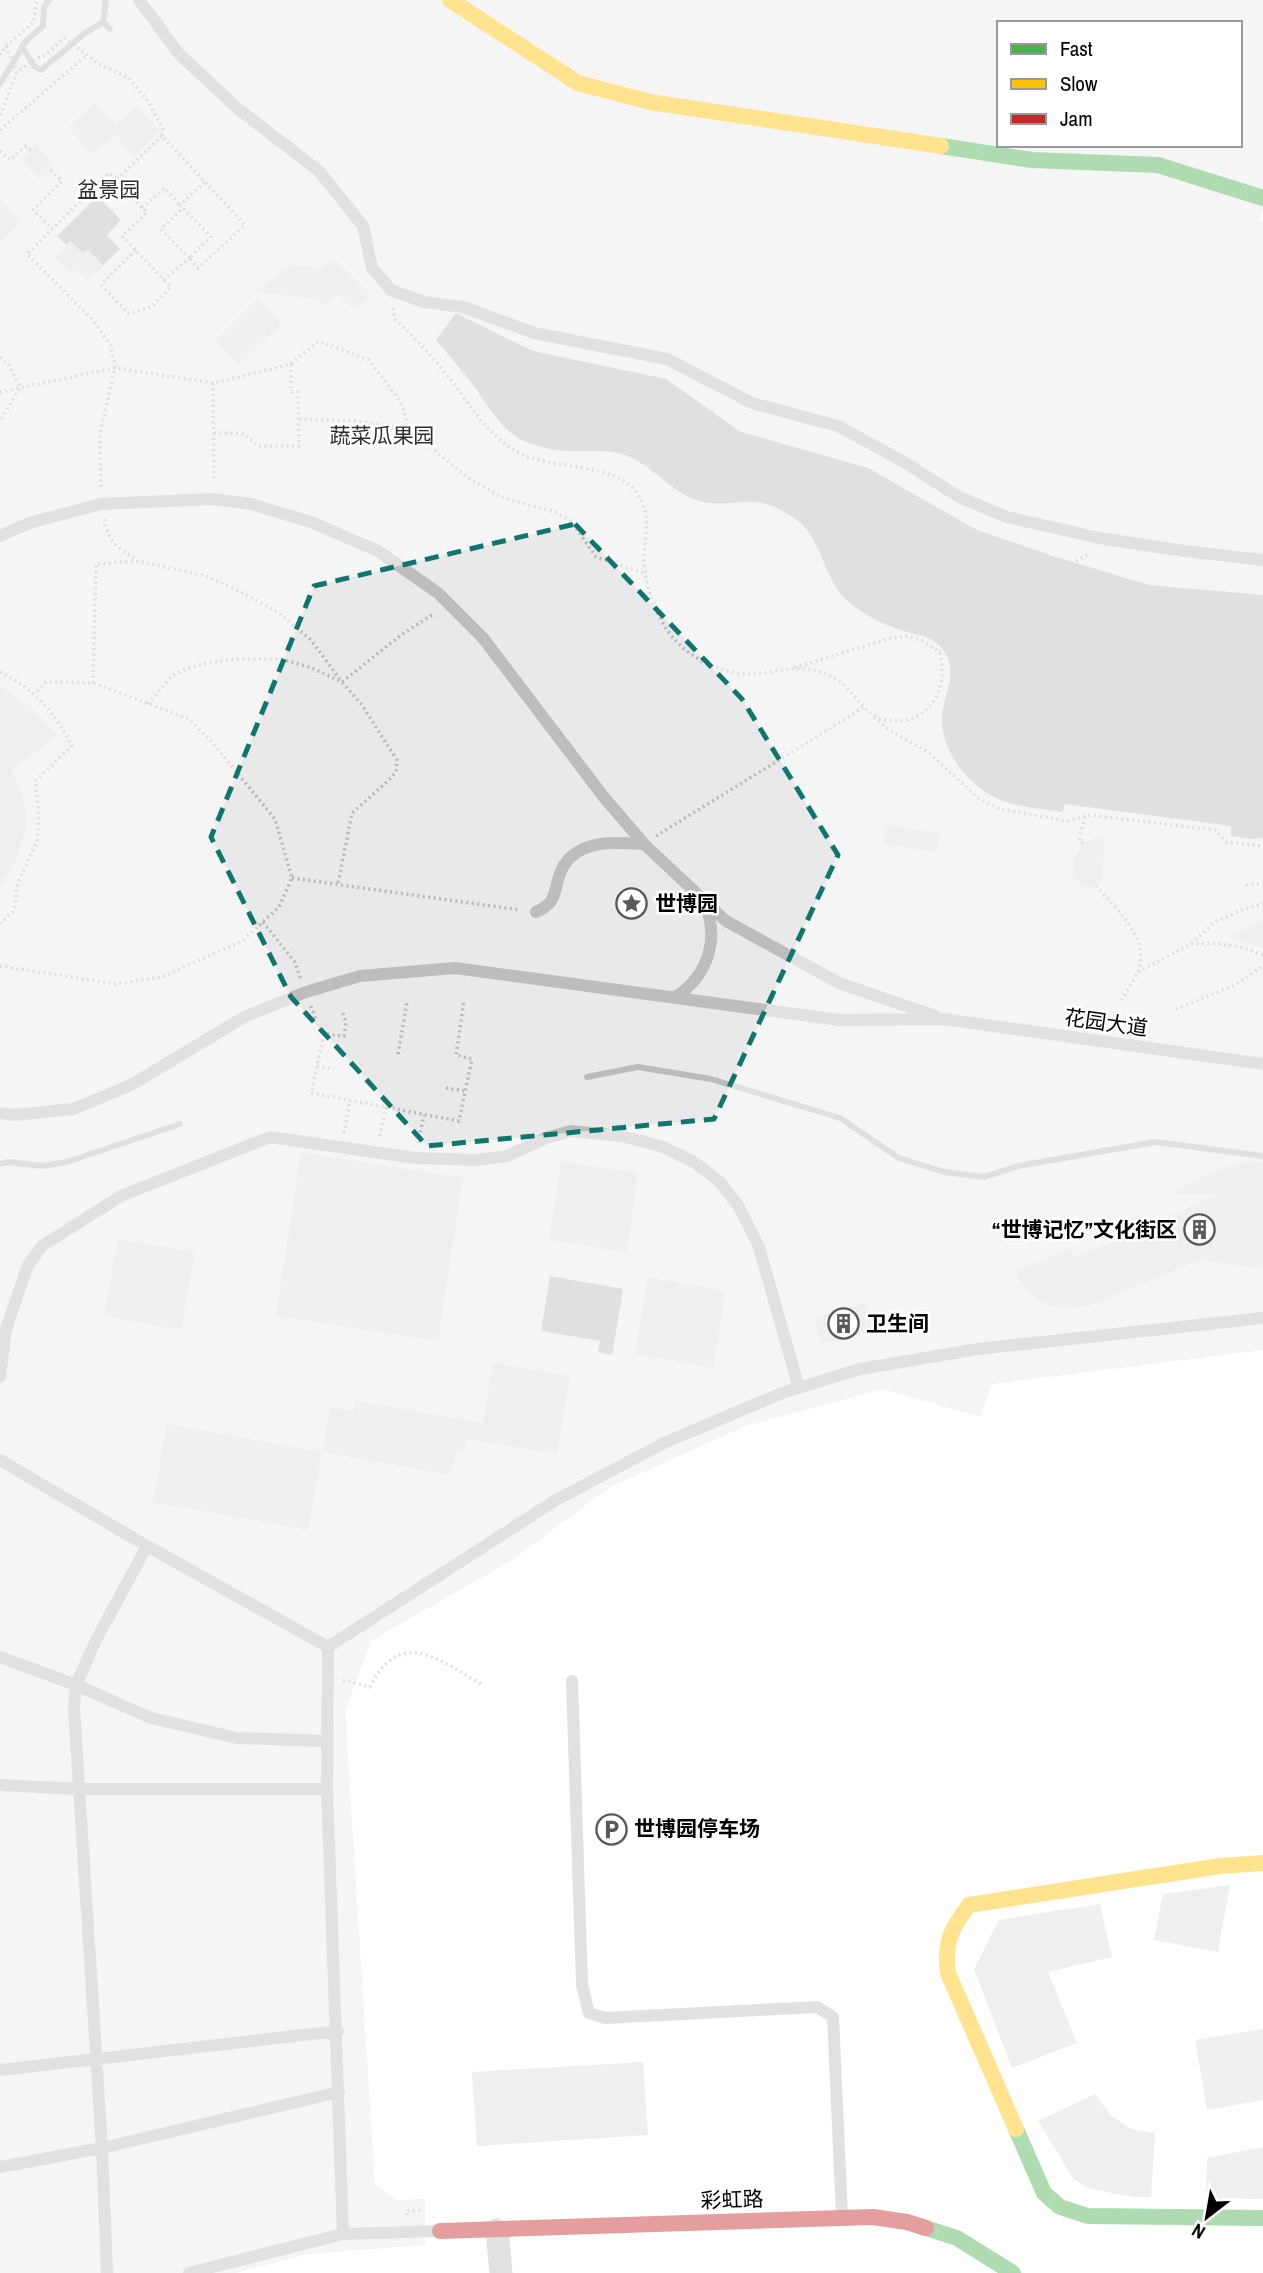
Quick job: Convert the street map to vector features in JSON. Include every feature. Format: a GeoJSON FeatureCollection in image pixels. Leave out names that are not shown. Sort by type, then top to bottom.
{"type":"FeatureCollection","features":[{"type":"Feature","properties":{"kind":"street"},"geometry":{"type":"LineString","coordinates":[[450,0],[578,83],[649,102],[1032,160],[1158,165],[1263,198]]}},
{"type":"Feature","properties":{"kind":"street"},"geometry":{"type":"LineString","coordinates":[[1263,1863],[1220,1866],[969,1905],[953,1926],[945,1951],[948,1973],[1044,2193],[1060,2207],[1088,2216],[1263,2218]]}},
{"type":"Feature","properties":{"kind":"street","name":"彩虹路"},"geometry":{"type":"LineString","coordinates":[[440,2231],[873,2217],[907,2222],[957,2238],[1013,2273]]}},
{"type":"Feature","properties":{"kind":"street"},"geometry":{"type":"LineString","coordinates":[[497,2230],[501,2273]]}},
{"type":"Feature","properties":{"kind":"lane"},"geometry":{"type":"LineString","coordinates":[[139,0],[179,54],[237,108],[319,171],[363,226],[372,268],[391,290],[424,302],[463,307],[534,333],[667,359],[752,403],[838,426],[904,462],[959,497],[1007,517],[1099,538],[1263,561]]}},
{"type":"Feature","properties":{"kind":"lane"},"geometry":{"type":"LineString","coordinates":[[0,536],[29,523],[101,504],[214,499],[251,504],[311,522],[378,551],[438,593],[483,638],[603,796],[644,844],[726,921],[839,984],[944,1019]]}},
{"type":"Feature","properties":{"kind":"lane"},"geometry":{"type":"LineString","coordinates":[[536,912],[548,906],[556,893],[562,868],[571,857],[585,848],[610,842],[644,844]]}},
{"type":"Feature","properties":{"kind":"lane"},"geometry":{"type":"LineString","coordinates":[[676,997],[695,981],[708,959],[711,922],[702,898]]}},
{"type":"Feature","properties":{"kind":"lane"},"geometry":{"type":"LineString","coordinates":[[0,1113],[14,1115],[73,1110],[131,1085],[244,1017],[306,992],[360,976],[455,968],[839,1020],[944,1019]]}},
{"type":"Feature","properties":{"kind":"lane","name":"花园大道"},"geometry":{"type":"LineString","coordinates":[[944,1019],[1263,1064]]}},
{"type":"Feature","properties":{"kind":"lane"},"geometry":{"type":"LineString","coordinates":[[0,1377],[6,1329],[28,1265],[42,1246],[121,1196],[270,1137],[415,1158],[475,1160],[507,1156],[546,1138],[571,1131],[621,1136],[661,1146],[694,1162],[720,1182],[739,1207],[760,1247],[799,1388]]}},
{"type":"Feature","properties":{"kind":"lane"},"geometry":{"type":"LineString","coordinates":[[328,1647],[556,1500],[664,1443],[799,1388],[860,1370],[978,1349],[1263,1318]]}},
{"type":"Feature","properties":{"kind":"lane"},"geometry":{"type":"LineString","coordinates":[[0,1460],[328,1647]]}},
{"type":"Feature","properties":{"kind":"lane"},"geometry":{"type":"LineString","coordinates":[[107,2273],[102,2148],[74,1708],[76,1685],[96,1640],[147,1546]]}},
{"type":"Feature","properties":{"kind":"lane"},"geometry":{"type":"LineString","coordinates":[[328,1647],[327,1789],[338,2031],[343,2234]]}},
{"type":"Feature","properties":{"kind":"lane"},"geometry":{"type":"LineString","coordinates":[[0,1657],[76,1685],[151,1718],[237,1738],[326,1741]]}},
{"type":"Feature","properties":{"kind":"lane"},"geometry":{"type":"LineString","coordinates":[[572,1681],[582,1983],[589,2012],[605,2018],[817,2007],[833,2017],[842,2217]]}},
{"type":"Feature","properties":{"kind":"lane"},"geometry":{"type":"LineString","coordinates":[[0,1785],[79,1789],[327,1789]]}},
{"type":"Feature","properties":{"kind":"lane"},"geometry":{"type":"LineString","coordinates":[[0,2070],[338,2031]]}},
{"type":"Feature","properties":{"kind":"lane"},"geometry":{"type":"LineString","coordinates":[[0,2167],[102,2148],[339,2092]]}},
{"type":"Feature","properties":{"kind":"lane"},"geometry":{"type":"LineString","coordinates":[[189,2273],[343,2234],[440,2231]]}},
{"type":"Feature","properties":{"kind":"path"},"geometry":{"type":"LineString","coordinates":[[0,55],[4,47],[34,22],[36,4],[40,0]]}},
{"type":"Feature","properties":{"kind":"path"},"geometry":{"type":"LineString","coordinates":[[0,115],[17,72],[45,55],[64,38],[99,64],[129,78],[148,101],[163,130],[162,136],[116,180]]}},
{"type":"Feature","properties":{"kind":"path"},"geometry":{"type":"LineString","coordinates":[[4,47],[17,72]]}},
{"type":"Feature","properties":{"kind":"path"},"geometry":{"type":"LineString","coordinates":[[0,130],[87,55]]}},
{"type":"Feature","properties":{"kind":"path"},"geometry":{"type":"LineString","coordinates":[[162,136],[205,181],[245,225],[198,268],[161,229],[205,181]]}},
{"type":"Feature","properties":{"kind":"path"},"geometry":{"type":"LineString","coordinates":[[0,151],[10,160],[26,146],[31,150]]}},
{"type":"Feature","properties":{"kind":"path"},"geometry":{"type":"LineString","coordinates":[[51,170],[62,181],[33,210],[52,228]]}},
{"type":"Feature","properties":{"kind":"path"},"geometry":{"type":"LineString","coordinates":[[136,250],[101,285],[129,314],[151,307],[171,287],[136,250],[122,236],[147,213],[109,173],[27,254],[93,320],[111,346],[115,368],[100,434],[101,504],[108,536],[120,550],[138,561]]}},
{"type":"Feature","properties":{"kind":"path"},"geometry":{"type":"LineString","coordinates":[[142,208],[164,188],[211,237],[164,280]]}},
{"type":"Feature","properties":{"kind":"path"},"geometry":{"type":"LineString","coordinates":[[391,290],[395,318],[442,368],[496,438],[519,453],[538,461],[616,476],[634,488],[644,509],[648,526],[644,558],[649,590],[658,612],[675,640],[699,659],[727,672],[754,675],[793,668],[906,636],[923,641],[939,652],[943,676],[936,698],[929,708],[908,719],[884,719],[873,715]]}},
{"type":"Feature","properties":{"kind":"path"},"geometry":{"type":"LineString","coordinates":[[0,392],[115,368],[214,383],[291,364],[319,341],[369,360],[400,401],[410,430]]}},
{"type":"Feature","properties":{"kind":"path"},"geometry":{"type":"LineString","coordinates":[[0,357],[9,366],[20,387]]}},
{"type":"Feature","properties":{"kind":"path"},"geometry":{"type":"LineString","coordinates":[[214,433],[244,434],[258,446],[299,446],[298,392],[291,392],[291,364]]}},
{"type":"Feature","properties":{"kind":"path"},"geometry":{"type":"LineString","coordinates":[[214,383],[214,499]]}},
{"type":"Feature","properties":{"kind":"path"},"geometry":{"type":"LineString","coordinates":[[0,421],[20,387]]}},
{"type":"Feature","properties":{"kind":"path"},"geometry":{"type":"LineString","coordinates":[[299,419],[356,421],[410,430],[467,477],[501,497],[555,512],[571,521],[596,557],[647,574]]}},
{"type":"Feature","properties":{"kind":"path"},"geometry":{"type":"LineString","coordinates":[[939,652],[965,636],[973,649],[994,636],[978,610],[1000,596],[1009,609],[1029,596],[1038,610],[1058,597],[1046,578],[1092,552]]}},
{"type":"Feature","properties":{"kind":"path"},"geometry":{"type":"LineString","coordinates":[[93,683],[96,564],[138,561],[206,576],[279,613],[311,640],[362,705],[397,760],[396,772],[388,782],[352,813],[338,884]]}},
{"type":"Feature","properties":{"kind":"path"},"geometry":{"type":"LineString","coordinates":[[342,682],[401,635],[449,604]]}},
{"type":"Feature","properties":{"kind":"path"},"geometry":{"type":"LineString","coordinates":[[148,704],[172,676],[184,670],[238,659],[282,659],[312,668],[342,682]]}},
{"type":"Feature","properties":{"kind":"path"},"geometry":{"type":"LineString","coordinates":[[793,668],[813,670],[845,686],[863,708],[888,729],[928,751],[978,798],[1000,809],[1068,821],[1089,815],[1214,830],[1226,842],[1263,846]]}},
{"type":"Feature","properties":{"kind":"path"},"geometry":{"type":"LineString","coordinates":[[0,672],[34,694],[50,709],[72,746],[35,782],[39,815],[37,841],[18,883],[14,911],[0,923]]}},
{"type":"Feature","properties":{"kind":"path"},"geometry":{"type":"LineString","coordinates":[[0,966],[117,984],[162,976],[242,941],[279,907],[292,878],[275,819],[211,741],[188,719],[93,683],[46,682],[34,694]]}},
{"type":"Feature","properties":{"kind":"path"},"geometry":{"type":"LineString","coordinates":[[644,844],[863,708]]}},
{"type":"Feature","properties":{"kind":"path"},"geometry":{"type":"LineString","coordinates":[[1083,843],[1079,841],[1085,816]]}},
{"type":"Feature","properties":{"kind":"path"},"geometry":{"type":"LineString","coordinates":[[292,878],[536,912]]}},
{"type":"Feature","properties":{"kind":"path"},"geometry":{"type":"LineString","coordinates":[[1246,885],[1263,884]]}},
{"type":"Feature","properties":{"kind":"path"},"geometry":{"type":"LineString","coordinates":[[1096,886],[1129,923],[1138,941],[1141,958],[1138,972],[1121,1002]]}},
{"type":"Feature","properties":{"kind":"path"},"geometry":{"type":"LineString","coordinates":[[1138,972],[1191,944],[1215,922],[1263,904]]}},
{"type":"Feature","properties":{"kind":"path"},"geometry":{"type":"LineString","coordinates":[[263,922],[294,961],[316,1020]]}},
{"type":"Feature","properties":{"kind":"path"},"geometry":{"type":"LineString","coordinates":[[1191,944],[1244,947],[1263,955]]}},
{"type":"Feature","properties":{"kind":"path"},"geometry":{"type":"LineString","coordinates":[[1176,1009],[1233,986],[1263,966]]}},
{"type":"Feature","properties":{"kind":"path"},"geometry":{"type":"LineString","coordinates":[[343,1013],[346,1022],[344,1035],[324,1034],[311,1093],[459,1121],[472,1059],[456,1055],[464,1001]]}},
{"type":"Feature","properties":{"kind":"path"},"geometry":{"type":"LineString","coordinates":[[398,1054],[407,1002]]}},
{"type":"Feature","properties":{"kind":"path"},"geometry":{"type":"LineString","coordinates":[[317,1066],[334,1069]]}},
{"type":"Feature","properties":{"kind":"path"},"geometry":{"type":"LineString","coordinates":[[446,1088],[465,1091]]}},
{"type":"Feature","properties":{"kind":"path"},"geometry":{"type":"LineString","coordinates":[[341,1147],[350,1100]]}},
{"type":"Feature","properties":{"kind":"path"},"geometry":{"type":"LineString","coordinates":[[377,1152],[386,1107]]}},
{"type":"Feature","properties":{"kind":"path"},"geometry":{"type":"LineString","coordinates":[[415,1158],[424,1115]]}},
{"type":"Feature","properties":{"kind":"path"},"geometry":{"type":"LineString","coordinates":[[328,1676],[370,1687],[390,1659],[401,1653],[421,1653],[439,1659],[481,1684]]}},
{"type":"Feature","properties":{"kind":"highlighted area"},"geometry":{"type":"Polygon","coordinates":[[[575,524],[742,699],[838,855],[714,1119],[427,1146],[291,997],[211,837],[314,586],[575,524]]]}},
{"type":"Feature","properties":{"kind":"green space","name":"世博园"},"geometry":{"type":"Polygon","coordinates":[[[0,0],[1263,0],[1263,209],[1260,221],[1263,222],[1263,1350],[992,1384],[980,1417],[883,1389],[746,1426],[610,1487],[511,1561],[372,1640],[345,1710],[375,2185],[396,2200],[425,2199],[425,2245],[308,2254],[236,2273],[0,2273],[0,0]]]}},
{"type":"Feature","properties":{"kind":"shaded area"},"geometry":{"type":"Polygon","coordinates":[[[97,196],[121,220],[107,235],[120,249],[95,273],[57,236],[97,196]]]}},
{"type":"Feature","properties":{"kind":"shaded area"},"geometry":{"type":"Polygon","coordinates":[[[456,313],[533,351],[666,379],[741,432],[868,468],[977,530],[1149,585],[1263,595],[1263,838],[1231,836],[1231,826],[1064,804],[1063,812],[1029,807],[1011,804],[985,792],[958,766],[946,743],[942,719],[950,664],[943,649],[926,637],[880,622],[851,604],[835,585],[807,529],[777,508],[760,502],[718,503],[696,500],[625,455],[556,450],[527,443],[516,437],[500,422],[467,376],[436,340],[456,313]]]}},
{"type":"Feature","properties":{"kind":"shaded area"},"geometry":{"type":"Polygon","coordinates":[[[550,1276],[623,1289],[612,1355],[598,1352],[600,1341],[541,1331],[550,1276]]]}},
{"type":"Feature","properties":{"kind":"building"},"geometry":{"type":"Polygon","coordinates":[[[95,103],[116,125],[137,106],[160,131],[134,156],[115,135],[93,155],[68,128],[95,103]]]}},
{"type":"Feature","properties":{"kind":"building"},"geometry":{"type":"Polygon","coordinates":[[[36,145],[55,166],[40,180],[21,160],[36,145]]]}},
{"type":"Feature","properties":{"kind":"building"},"geometry":{"type":"Polygon","coordinates":[[[0,199],[21,221],[0,242],[0,199]]]}},
{"type":"Feature","properties":{"kind":"building"},"geometry":{"type":"Polygon","coordinates":[[[70,241],[83,253],[87,249],[103,265],[87,280],[76,269],[71,274],[55,257],[70,241]]]}},
{"type":"Feature","properties":{"kind":"building"},"geometry":{"type":"Polygon","coordinates":[[[333,258],[371,295],[355,310],[338,295],[325,306],[304,297],[254,292],[282,271],[296,265],[322,268],[333,258]]]}},
{"type":"Feature","properties":{"kind":"building"},"geometry":{"type":"Polygon","coordinates":[[[258,298],[282,323],[239,365],[215,341],[258,298]]]}},
{"type":"Feature","properties":{"kind":"building"},"geometry":{"type":"Polygon","coordinates":[[[0,686],[30,706],[58,736],[12,770],[26,811],[26,827],[17,858],[0,887],[0,686]]]}},
{"type":"Feature","properties":{"kind":"building"},"geometry":{"type":"Polygon","coordinates":[[[885,826],[940,833],[937,852],[883,844],[885,826]]]}},
{"type":"Feature","properties":{"kind":"building"},"geometry":{"type":"Polygon","coordinates":[[[1105,834],[1102,878],[1099,885],[1088,888],[1082,886],[1074,876],[1073,858],[1083,843],[1105,834]]]}},
{"type":"Feature","properties":{"kind":"building"},"geometry":{"type":"Polygon","coordinates":[[[1263,920],[1263,949],[1231,936],[1263,920]]]}},
{"type":"Feature","properties":{"kind":"building"},"geometry":{"type":"Polygon","coordinates":[[[301,1152],[463,1178],[438,1341],[276,1316],[301,1152]]]}},
{"type":"Feature","properties":{"kind":"building","name":"“世博记忆”文化街区"},"geometry":{"type":"Polygon","coordinates":[[[1263,1161],[1263,1269],[1200,1260],[1091,1305],[1070,1309],[1038,1300],[1021,1282],[1016,1271],[1071,1248],[1075,1258],[1216,1195],[1169,1193],[1230,1166],[1263,1161]]]}},
{"type":"Feature","properties":{"kind":"building"},"geometry":{"type":"Polygon","coordinates":[[[561,1162],[638,1173],[627,1252],[549,1240],[561,1162]]]}},
{"type":"Feature","properties":{"kind":"building"},"geometry":{"type":"Polygon","coordinates":[[[118,1239],[195,1252],[181,1330],[104,1316],[118,1239]]]}},
{"type":"Feature","properties":{"kind":"building"},"geometry":{"type":"Polygon","coordinates":[[[648,1277],[726,1291],[713,1368],[635,1354],[648,1277]]]}},
{"type":"Feature","properties":{"kind":"building","name":"卫生间"},"geometry":{"type":"Polygon","coordinates":[[[866,1303],[873,1331],[821,1344],[814,1317],[866,1303]]]}},
{"type":"Feature","properties":{"kind":"building"},"geometry":{"type":"Polygon","coordinates":[[[493,1363],[570,1376],[557,1454],[466,1439],[464,1452],[456,1450],[451,1475],[322,1452],[330,1407],[354,1411],[356,1401],[483,1423],[493,1363]]]}},
{"type":"Feature","properties":{"kind":"building"},"geometry":{"type":"Polygon","coordinates":[[[167,1424],[322,1452],[308,1530],[153,1502],[167,1424]]]}},
{"type":"Feature","properties":{"kind":"building"},"geometry":{"type":"Polygon","coordinates":[[[1230,1885],[1218,1952],[1154,1940],[1163,1894],[1230,1885]]]}},
{"type":"Feature","properties":{"kind":"building"},"geometry":{"type":"Polygon","coordinates":[[[1100,1904],[1112,1957],[1048,1972],[1077,2043],[1012,2068],[974,1969],[999,1920],[1100,1904]]]}},
{"type":"Feature","properties":{"kind":"building"},"geometry":{"type":"Polygon","coordinates":[[[1263,2029],[1263,2100],[1207,2110],[1195,2040],[1263,2029]]]}},
{"type":"Feature","properties":{"kind":"building"},"geometry":{"type":"Polygon","coordinates":[[[643,2062],[648,2135],[477,2146],[472,2072],[643,2062]]]}},
{"type":"Feature","properties":{"kind":"building"},"geometry":{"type":"Polygon","coordinates":[[[1095,2094],[1110,2115],[1131,2129],[1155,2133],[1151,2197],[1134,2197],[1090,2189],[1074,2180],[1038,2121],[1095,2094]]]}},
{"type":"Feature","properties":{"kind":"building"},"geometry":{"type":"Polygon","coordinates":[[[1263,2147],[1263,2199],[1206,2198],[1207,2158],[1263,2147]]]}},
{"type":"Feature","properties":{"kind":"waterway"},"geometry":{"type":"LineString","coordinates":[[0,84],[26,41],[43,26],[44,7],[49,0]]}},
{"type":"Feature","properties":{"kind":"waterway"},"geometry":{"type":"LineString","coordinates":[[103,22],[106,0]]}},
{"type":"Feature","properties":{"kind":"waterway"},"geometry":{"type":"LineString","coordinates":[[22,47],[34,66],[41,70],[84,34],[103,22],[110,29]]}},
{"type":"Feature","properties":{"kind":"waterway"},"geometry":{"type":"LineString","coordinates":[[587,1077],[638,1067],[711,1079],[840,1118],[899,1158],[944,1172],[984,1177],[1018,1166],[1155,1142],[1263,1156]]}},
{"type":"Feature","properties":{"kind":"waterway"},"geometry":{"type":"LineString","coordinates":[[0,1164],[8,1162],[42,1166],[67,1162],[180,1124]]}},
{"type":"Feature","properties":{"kind":"traffic: fast"},"geometry":{"type":"LineString","coordinates":[[941,146],[1032,160],[1158,165],[1263,198]]}},
{"type":"Feature","properties":{"kind":"traffic: fast"},"geometry":{"type":"LineString","coordinates":[[1016,2129],[1044,2193],[1060,2207],[1088,2216],[1263,2218]]}},
{"type":"Feature","properties":{"kind":"traffic: fast"},"geometry":{"type":"LineString","coordinates":[[926,2228],[957,2238],[1013,2273]]}},
{"type":"Feature","properties":{"kind":"traffic: slow"},"geometry":{"type":"LineString","coordinates":[[450,0],[578,83],[650,102],[941,146]]}},
{"type":"Feature","properties":{"kind":"traffic: slow"},"geometry":{"type":"LineString","coordinates":[[1016,2129],[948,1973],[950,1936],[969,1905],[1220,1866],[1263,1863]]}},
{"type":"Feature","properties":{"kind":"traffic: jam"},"geometry":{"type":"LineString","coordinates":[[440,2231],[873,2217],[926,2228]]}},
{"type":"Feature","properties":{"kind":"place","name":"世博园"},"geometry":{"type":"Point","coordinates":[632,904]}},
{"type":"Feature","properties":{"kind":"place","name":"“世博记忆”文化街区"},"geometry":{"type":"Point","coordinates":[1200,1230]}},
{"type":"Feature","properties":{"kind":"place","name":"卫生间"},"geometry":{"type":"Point","coordinates":[843,1324]}},
{"type":"Feature","properties":{"kind":"place","name":"世博园停车场"},"geometry":{"type":"Point","coordinates":[611,1829]}},
{"type":"Feature","properties":{"kind":"park label","name":"盆景园"},"geometry":{"type":"Point","coordinates":[109,190]}},
{"type":"Feature","properties":{"kind":"park label","name":"蔬菜瓜果园"},"geometry":{"type":"Point","coordinates":[382,436]}}]}
